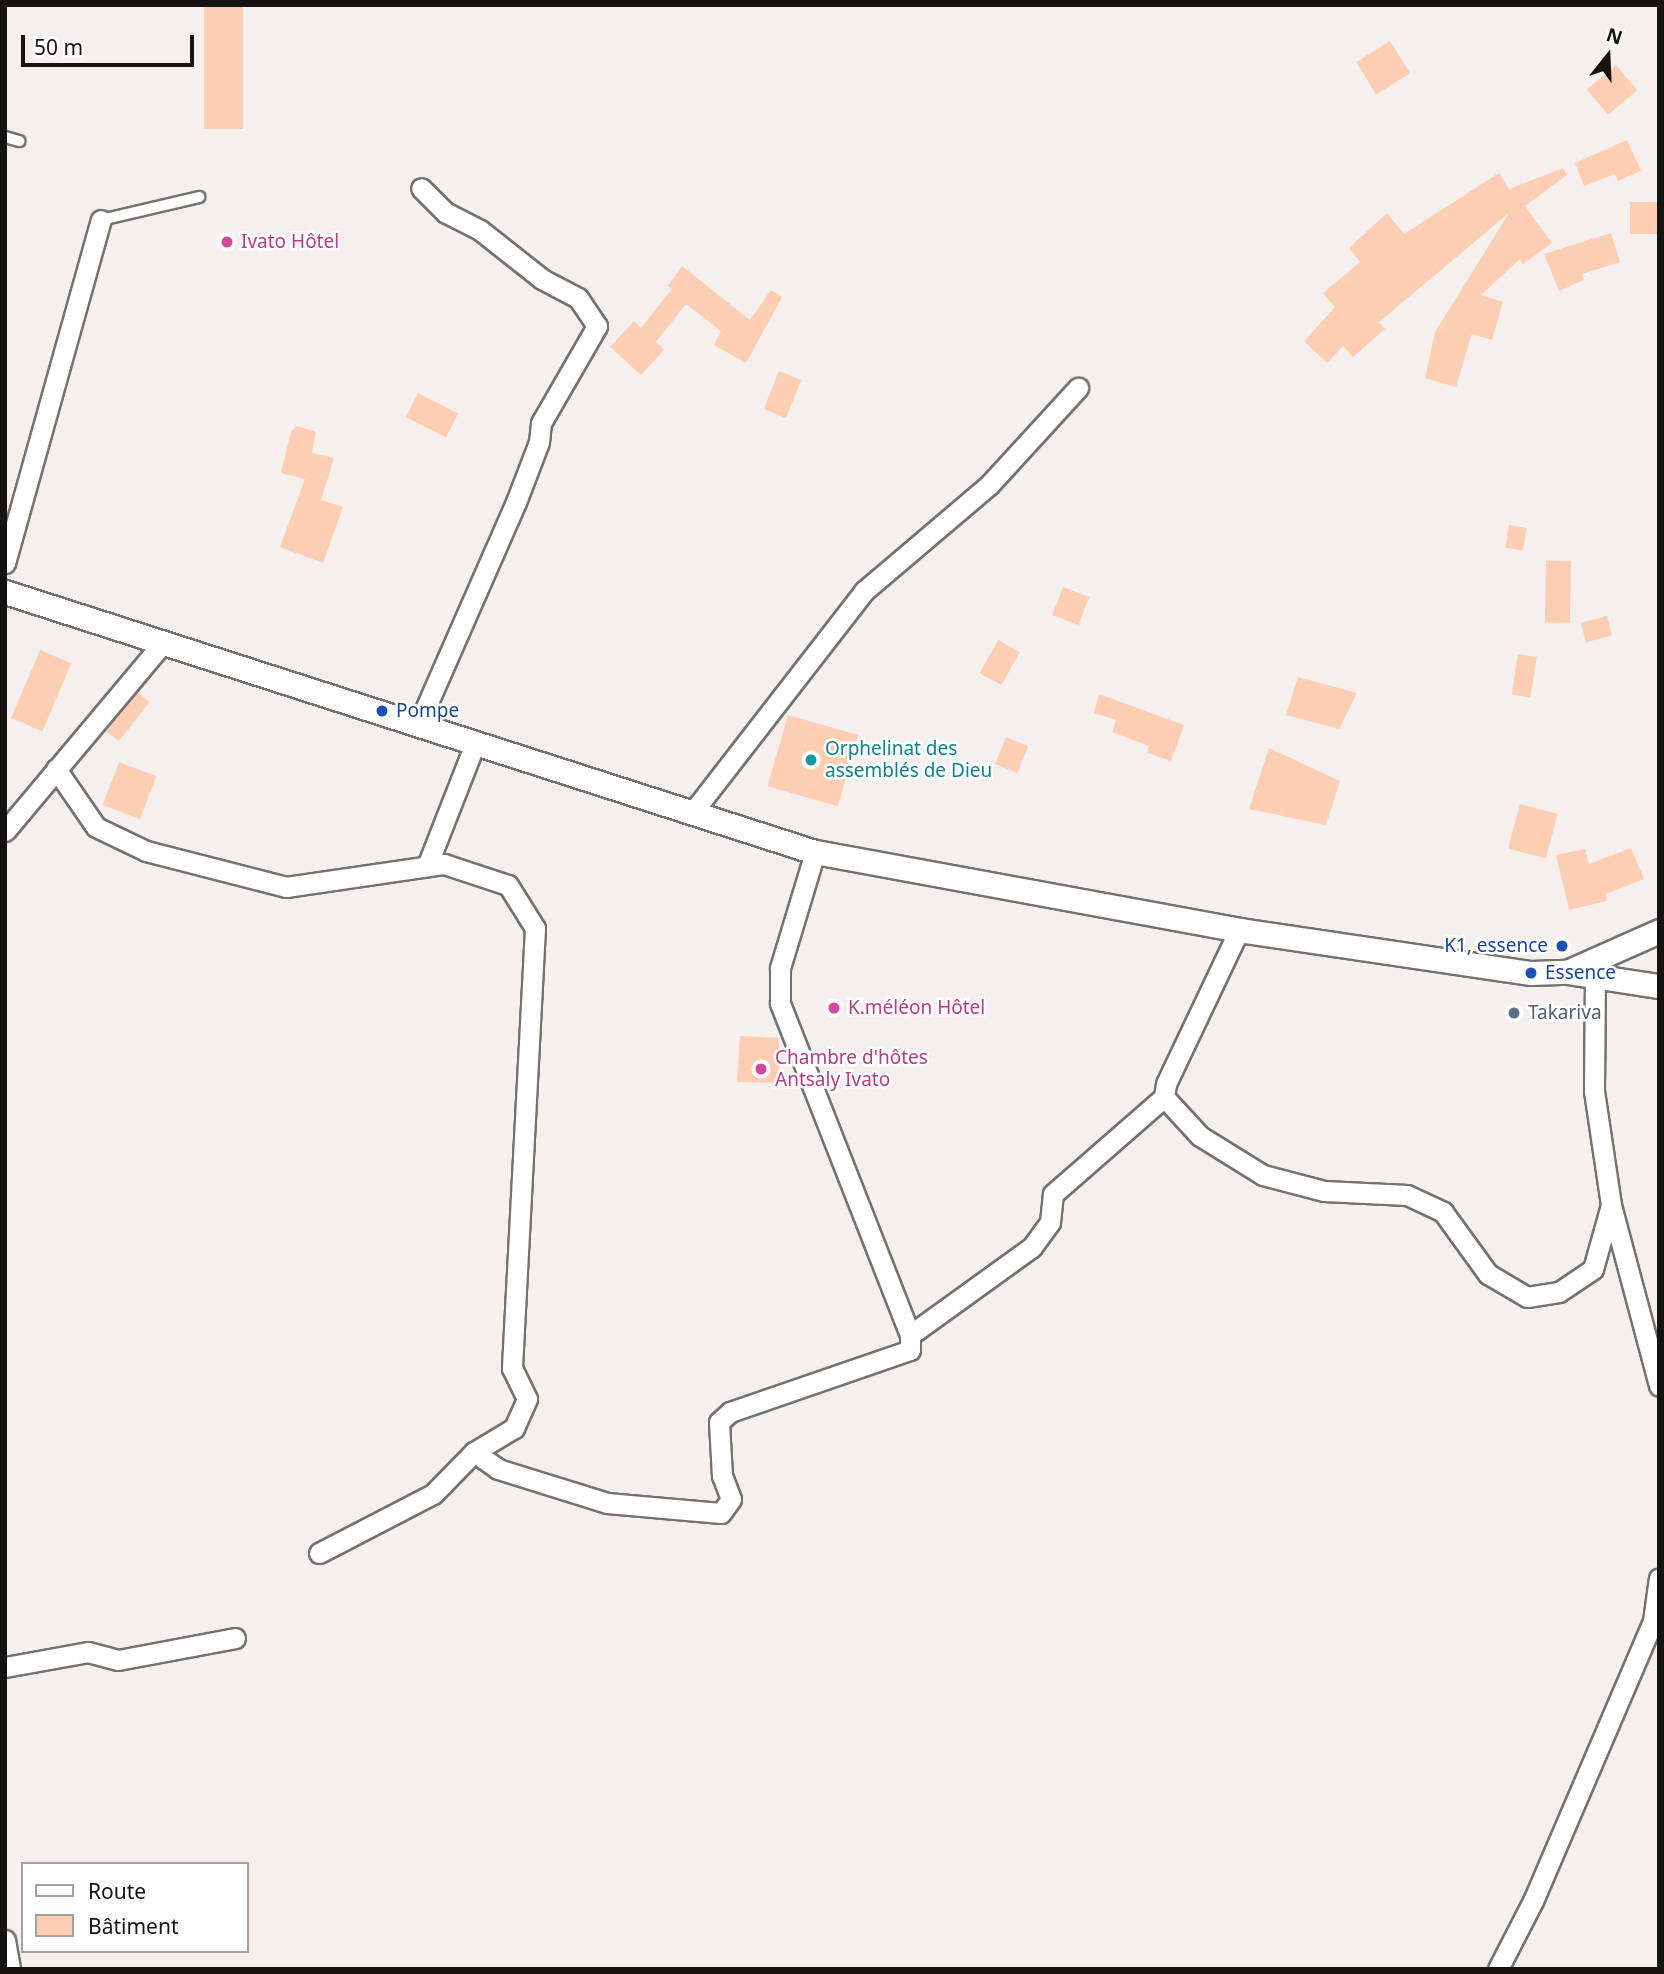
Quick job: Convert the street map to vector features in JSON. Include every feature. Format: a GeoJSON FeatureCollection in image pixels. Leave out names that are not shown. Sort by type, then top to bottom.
{"type":"FeatureCollection","features":[{"type":"Feature","properties":{"kind":"street"},"geometry":{"type":"LineString","coordinates":[[419,723],[516,502],[539,442],[541,423],[597,326],[578,298],[542,279],[480,230],[446,213],[421,188]]}},
{"type":"Feature","properties":{"kind":"street"},"geometry":{"type":"LineString","coordinates":[[5,563],[101,220]]}},
{"type":"Feature","properties":{"kind":"street"},"geometry":{"type":"LineString","coordinates":[[692,813],[864,591],[989,485],[1078,388]]}},
{"type":"Feature","properties":{"kind":"street"},"geometry":{"type":"LineString","coordinates":[[5,592],[161,645],[476,741],[816,852],[1239,930],[1531,973],[1567,972],[1659,986]]}},
{"type":"Feature","properties":{"kind":"street"},"geometry":{"type":"LineString","coordinates":[[5,831],[161,645]]}},
{"type":"Feature","properties":{"kind":"street"},"geometry":{"type":"LineString","coordinates":[[427,866],[476,741]]}},
{"type":"Feature","properties":{"kind":"street"},"geometry":{"type":"LineString","coordinates":[[56,769],[96,827],[146,851],[286,887],[444,864],[508,885],[535,928],[512,1368],[527,1399],[514,1428],[474,1452],[433,1494],[319,1553]]}},
{"type":"Feature","properties":{"kind":"street"},"geometry":{"type":"LineString","coordinates":[[474,1452],[498,1469],[607,1503],[721,1513],[731,1499],[722,1476],[719,1422],[730,1412],[910,1350],[909,1335],[780,1003],[780,968],[816,852]]}},
{"type":"Feature","properties":{"kind":"street"},"geometry":{"type":"LineString","coordinates":[[909,1335],[1032,1247],[1050,1223],[1053,1194],[1164,1097],[1166,1084],[1239,930]]}},
{"type":"Feature","properties":{"kind":"street"},"geometry":{"type":"LineString","coordinates":[[1567,972],[1659,931]]}},
{"type":"Feature","properties":{"kind":"street"},"geometry":{"type":"LineString","coordinates":[[1595,976],[1594,1091],[1611,1205],[1659,1386]]}},
{"type":"Feature","properties":{"kind":"street"},"geometry":{"type":"LineString","coordinates":[[1164,1097],[1200,1136],[1263,1174],[1324,1191],[1407,1195],[1443,1212],[1488,1275],[1527,1297],[1559,1292],[1593,1269],[1611,1205]]}},
{"type":"Feature","properties":{"kind":"street"},"geometry":{"type":"LineString","coordinates":[[1498,1969],[1533,1901],[1653,1621],[1659,1578]]}},
{"type":"Feature","properties":{"kind":"street"},"geometry":{"type":"LineString","coordinates":[[5,1667],[88,1652],[118,1660],[235,1638]]}},
{"type":"Feature","properties":{"kind":"street"},"geometry":{"type":"LineString","coordinates":[[5,1940],[10,1969]]}},
{"type":"Feature","properties":{"kind":"lane"},"geometry":{"type":"LineString","coordinates":[[5,137],[19,141]]}},
{"type":"Feature","properties":{"kind":"lane"},"geometry":{"type":"LineString","coordinates":[[101,220],[199,197]]}},
{"type":"Feature","properties":{"kind":"building"},"geometry":{"type":"Polygon","coordinates":[[[204,5],[243,5],[243,129],[204,129],[204,5]]]}},
{"type":"Feature","properties":{"kind":"building"},"geometry":{"type":"Polygon","coordinates":[[[1390,41],[1410,73],[1376,94],[1356,62],[1390,41]]]}},
{"type":"Feature","properties":{"kind":"building"},"geometry":{"type":"Polygon","coordinates":[[[1616,65],[1637,90],[1608,115],[1587,89],[1616,65]]]}},
{"type":"Feature","properties":{"kind":"building"},"geometry":{"type":"Polygon","coordinates":[[[1627,140],[1641,171],[1618,181],[1615,174],[1584,186],[1575,163],[1627,140]]]}},
{"type":"Feature","properties":{"kind":"building"},"geometry":{"type":"Polygon","coordinates":[[[1563,168],[1567,175],[1525,206],[1552,243],[1523,264],[1520,259],[1481,295],[1503,302],[1492,340],[1472,334],[1456,387],[1425,378],[1435,332],[1509,213],[1379,322],[1385,329],[1353,357],[1343,346],[1327,363],[1304,341],[1335,307],[1323,293],[1360,262],[1349,248],[1387,213],[1404,234],[1499,173],[1509,189],[1563,168]]]}},
{"type":"Feature","properties":{"kind":"building"},"geometry":{"type":"Polygon","coordinates":[[[1630,202],[1659,202],[1659,234],[1630,234],[1630,202]]]}},
{"type":"Feature","properties":{"kind":"building"},"geometry":{"type":"Polygon","coordinates":[[[1611,233],[1620,262],[1582,274],[1584,280],[1559,291],[1544,254],[1611,233]]]}},
{"type":"Feature","properties":{"kind":"building"},"geometry":{"type":"Polygon","coordinates":[[[682,266],[750,320],[771,290],[782,297],[746,363],[714,345],[721,331],[686,304],[656,342],[664,350],[641,375],[610,347],[634,321],[641,328],[672,289],[668,286],[682,266]]]}},
{"type":"Feature","properties":{"kind":"building"},"geometry":{"type":"Polygon","coordinates":[[[779,371],[801,380],[786,418],[764,409],[779,371]]]}},
{"type":"Feature","properties":{"kind":"building"},"geometry":{"type":"Polygon","coordinates":[[[418,393],[458,413],[446,437],[406,417],[418,393]]]}},
{"type":"Feature","properties":{"kind":"building"},"geometry":{"type":"Polygon","coordinates":[[[297,426],[316,432],[312,453],[334,458],[321,500],[343,507],[323,563],[280,547],[305,479],[281,473],[291,431],[297,426]]]}},
{"type":"Feature","properties":{"kind":"building"},"geometry":{"type":"Polygon","coordinates":[[[1509,525],[1527,528],[1523,551],[1505,548],[1509,525]]]}},
{"type":"Feature","properties":{"kind":"building"},"geometry":{"type":"Polygon","coordinates":[[[1546,561],[1571,561],[1570,623],[1545,623],[1546,561]]]}},
{"type":"Feature","properties":{"kind":"building"},"geometry":{"type":"Polygon","coordinates":[[[1063,587],[1089,597],[1078,625],[1052,615],[1063,587]]]}},
{"type":"Feature","properties":{"kind":"building"},"geometry":{"type":"Polygon","coordinates":[[[1607,616],[1612,635],[1586,642],[1581,623],[1607,616]]]}},
{"type":"Feature","properties":{"kind":"building"},"geometry":{"type":"Polygon","coordinates":[[[998,640],[1020,652],[1001,685],[980,673],[998,640]]]}},
{"type":"Feature","properties":{"kind":"building"},"geometry":{"type":"Polygon","coordinates":[[[40,650],[71,663],[42,731],[11,718],[40,650]]]}},
{"type":"Feature","properties":{"kind":"building"},"geometry":{"type":"Polygon","coordinates":[[[1518,654],[1537,657],[1530,697],[1512,694],[1518,654]]]}},
{"type":"Feature","properties":{"kind":"building"},"geometry":{"type":"Polygon","coordinates":[[[1298,677],[1357,693],[1339,729],[1286,715],[1298,677]]]}},
{"type":"Feature","properties":{"kind":"building"},"geometry":{"type":"Polygon","coordinates":[[[137,692],[150,702],[119,741],[106,731],[137,692]]]}},
{"type":"Feature","properties":{"kind":"building"},"geometry":{"type":"Polygon","coordinates":[[[1099,694],[1184,725],[1171,761],[1147,753],[1149,746],[1112,732],[1116,720],[1094,713],[1099,694]]]}},
{"type":"Feature","properties":{"kind":"building","name":"Orphelinat des assemblés de Dieu"},"geometry":{"type":"Polygon","coordinates":[[[788,715],[858,735],[838,806],[768,786],[788,715]]]}},
{"type":"Feature","properties":{"kind":"building"},"geometry":{"type":"Polygon","coordinates":[[[1006,737],[1028,746],[1017,773],[995,764],[1006,737]]]}},
{"type":"Feature","properties":{"kind":"building"},"geometry":{"type":"Polygon","coordinates":[[[1269,748],[1340,781],[1326,825],[1249,809],[1269,748]]]}},
{"type":"Feature","properties":{"kind":"building"},"geometry":{"type":"Polygon","coordinates":[[[119,762],[156,776],[140,819],[103,805],[119,762]]]}},
{"type":"Feature","properties":{"kind":"building"},"geometry":{"type":"Polygon","coordinates":[[[1520,804],[1558,814],[1546,859],[1508,848],[1520,804]]]}},
{"type":"Feature","properties":{"kind":"building"},"geometry":{"type":"Polygon","coordinates":[[[1631,848],[1644,879],[1606,894],[1607,901],[1569,910],[1556,855],[1585,849],[1589,864],[1631,848]]]}},
{"type":"Feature","properties":{"kind":"building","name":"Chambre d'hôtes Antsaly Ivato"},"geometry":{"type":"Polygon","coordinates":[[[740,1036],[778,1038],[784,1083],[737,1082],[740,1036]]]}},
{"type":"Feature","properties":{"kind":"place","name":"Ivato Hôtel"},"geometry":{"type":"Point","coordinates":[227,242]}},
{"type":"Feature","properties":{"kind":"place","name":"Pompe"},"geometry":{"type":"Point","coordinates":[382,711]}},
{"type":"Feature","properties":{"kind":"place","name":"Orphelinat des assemblés de Dieu"},"geometry":{"type":"Point","coordinates":[811,760]}},
{"type":"Feature","properties":{"kind":"place","name":"K1, essence"},"geometry":{"type":"Point","coordinates":[1562,946]}},
{"type":"Feature","properties":{"kind":"place","name":"Essence"},"geometry":{"type":"Point","coordinates":[1531,973]}},
{"type":"Feature","properties":{"kind":"place","name":"K.méléon Hôtel"},"geometry":{"type":"Point","coordinates":[834,1008]}},
{"type":"Feature","properties":{"kind":"place","name":"Takariva"},"geometry":{"type":"Point","coordinates":[1514,1013]}},
{"type":"Feature","properties":{"kind":"place","name":"Chambre d'hôtes Antsaly Ivato"},"geometry":{"type":"Point","coordinates":[761,1069]}}]}
